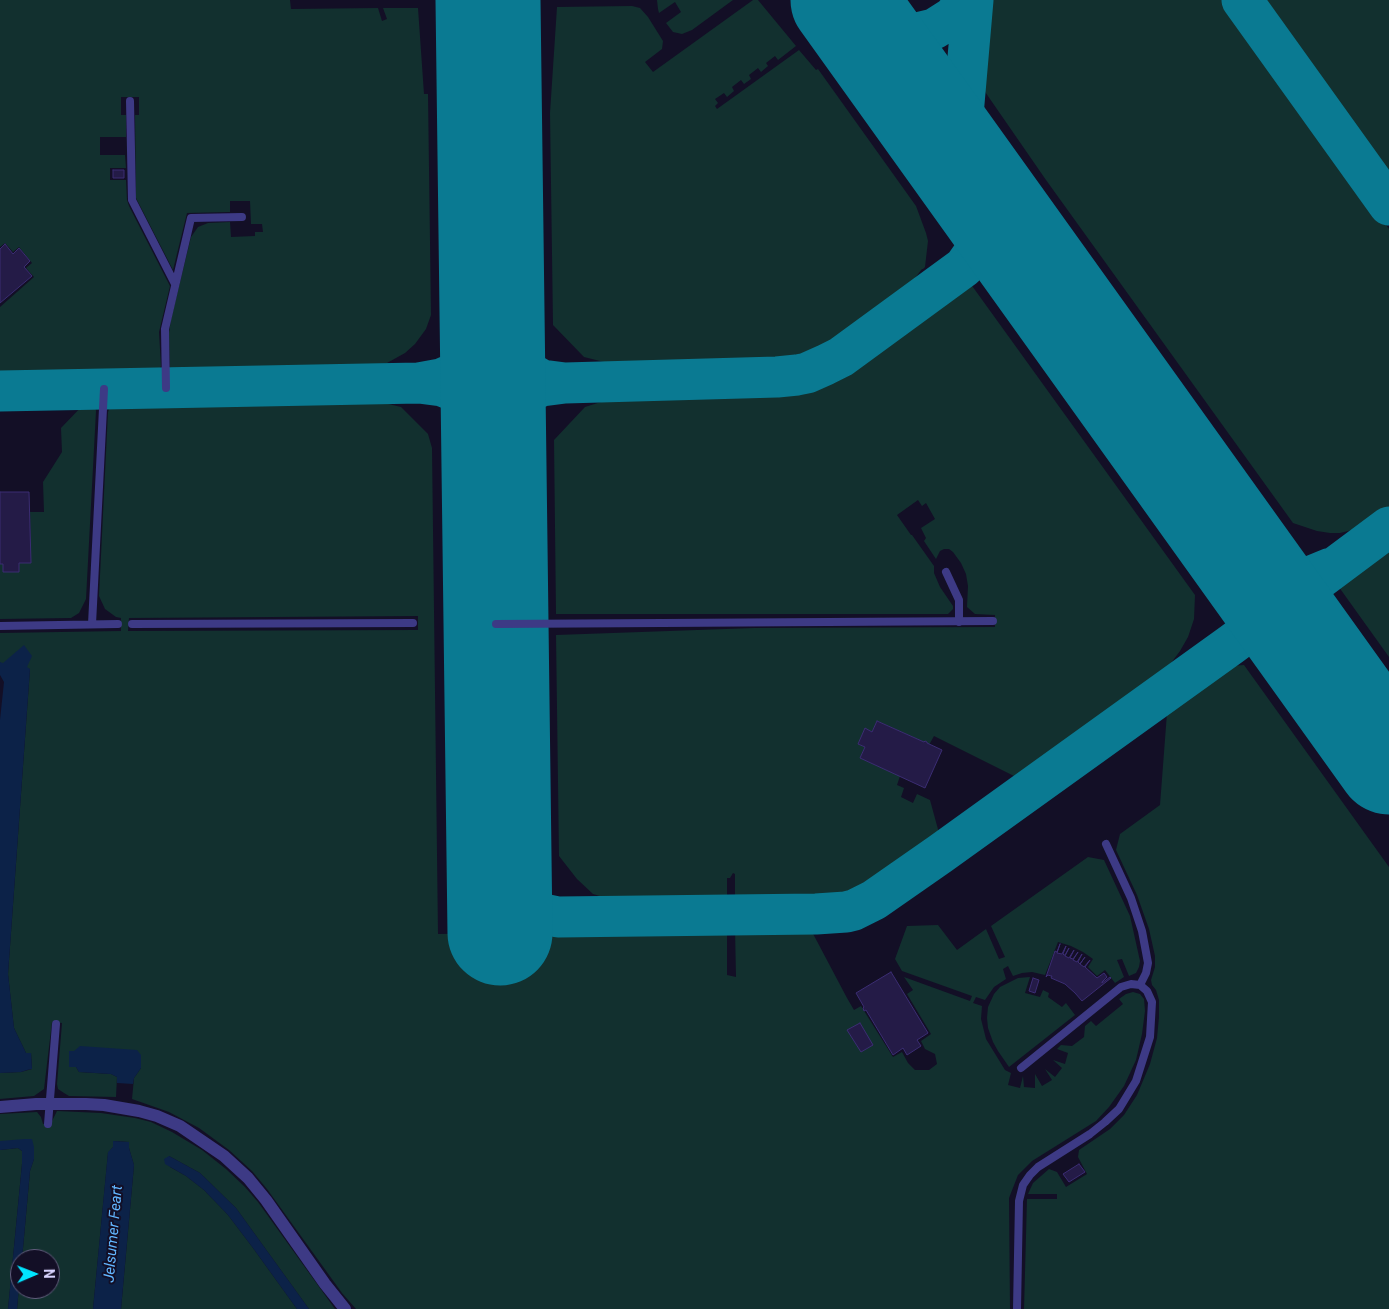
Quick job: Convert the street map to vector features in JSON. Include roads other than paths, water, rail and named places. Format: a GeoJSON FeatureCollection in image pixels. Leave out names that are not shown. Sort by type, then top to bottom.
{"type":"FeatureCollection","features":[{"type":"Feature","properties":{"kind":"street"},"geometry":{"type":"LineString","coordinates":[[0,1107],[49,1104],[86,1104],[122,1107],[157,1116],[180,1126],[224,1156],[248,1178],[345,1309]]}},
{"type":"Feature","properties":{"kind":"lane"},"geometry":{"type":"LineString","coordinates":[[130,101],[132,200],[175,284]]}},
{"type":"Feature","properties":{"kind":"lane"},"geometry":{"type":"LineString","coordinates":[[166,388],[165,330],[190,218],[242,217]]}},
{"type":"Feature","properties":{"kind":"lane"},"geometry":{"type":"LineString","coordinates":[[92,624],[104,389]]}},
{"type":"Feature","properties":{"kind":"lane"},"geometry":{"type":"LineString","coordinates":[[946,572],[958,600],[959,622]]}},
{"type":"Feature","properties":{"kind":"lane"},"geometry":{"type":"LineString","coordinates":[[496,624],[993,621]]}},
{"type":"Feature","properties":{"kind":"lane"},"geometry":{"type":"LineString","coordinates":[[132,624],[413,623]]}},
{"type":"Feature","properties":{"kind":"lane"},"geometry":{"type":"LineString","coordinates":[[0,626],[118,624]]}},
{"type":"Feature","properties":{"kind":"lane"},"geometry":{"type":"LineString","coordinates":[[1106,844],[1131,898],[1142,930],[1148,963],[1146,973],[1140,985]]}},
{"type":"Feature","properties":{"kind":"lane"},"geometry":{"type":"LineString","coordinates":[[1016,1309],[1019,1201],[1023,1185],[1038,1167],[1090,1134],[1118,1109],[1136,1081],[1150,1037],[1152,1002],[1148,991],[1140,985],[1131,984],[1121,987],[1021,1068]]}},
{"type":"Feature","properties":{"kind":"lane"},"geometry":{"type":"LineString","coordinates":[[48,1124],[56,1024]]}},
{"type":"Feature","properties":{"kind":"water"},"geometry":{"type":"Polygon","coordinates":[[[24,645],[32,656],[27,667],[30,669],[8,974],[14,1028],[26,1053],[31,1053],[32,1069],[21,1072],[0,1073],[0,720],[4,682],[0,675],[0,662],[3,663],[24,645]]]}},
{"type":"Feature","properties":{"kind":"water"},"geometry":{"type":"Polygon","coordinates":[[[80,1046],[137,1050],[141,1055],[141,1068],[134,1078],[133,1084],[117,1083],[117,1077],[111,1074],[79,1072],[76,1067],[69,1067],[69,1051],[74,1051],[80,1046]]]}},
{"type":"Feature","properties":{"kind":"water"},"geometry":{"type":"Polygon","coordinates":[[[32,1139],[34,1147],[23,1249],[14,1249],[22,1151],[18,1148],[0,1150],[0,1141],[32,1139]]]}},
{"type":"Feature","properties":{"kind":"water","name":"Jelsumer Feart"},"geometry":{"type":"Polygon","coordinates":[[[113,1141],[129,1142],[134,1165],[121,1309],[93,1309],[108,1152],[113,1147],[113,1141]]]}},
{"type":"Feature","properties":{"kind":"water"},"geometry":{"type":"Polygon","coordinates":[[[169,1156],[200,1173],[236,1208],[309,1309],[297,1309],[228,1215],[204,1190],[186,1176],[165,1164],[164,1159],[169,1156]]]}},
{"type":"Feature","properties":{"kind":"water"},"geometry":{"type":"Polygon","coordinates":[[[10,1288],[10,1299],[18,1299],[17,1309],[8,1309],[10,1288]]]}}]}
